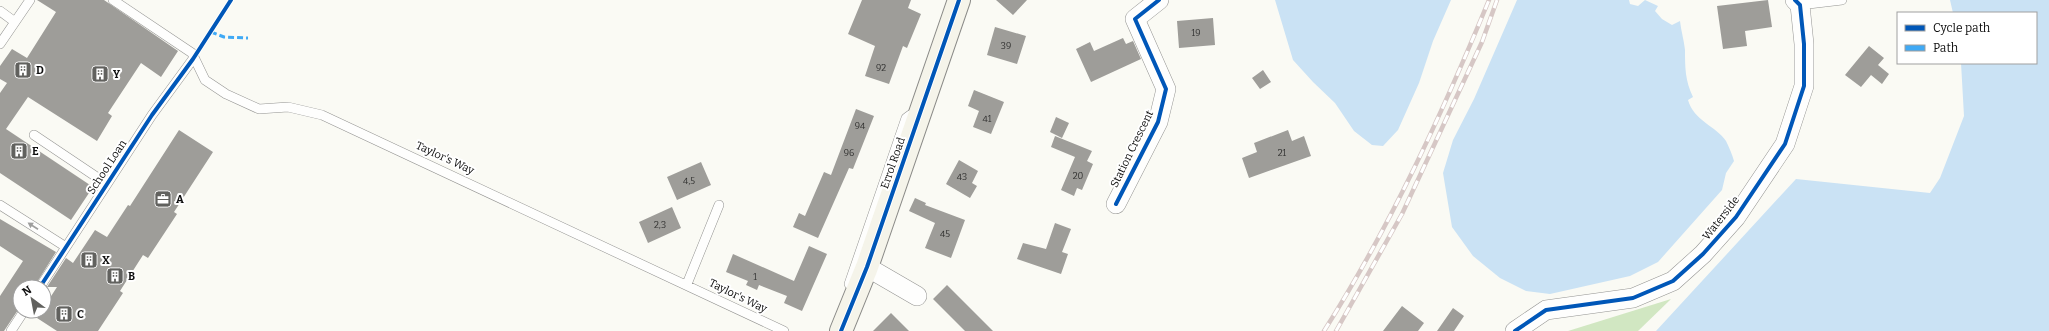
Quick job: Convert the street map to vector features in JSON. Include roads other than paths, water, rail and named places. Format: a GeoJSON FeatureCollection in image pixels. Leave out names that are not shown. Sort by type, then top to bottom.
{"type":"FeatureCollection","features":[{"type":"Feature","properties":{"kind":"street","name":"Errol Road"},"geometry":{"type":"LineString","coordinates":[[841,331],[867,267],[958,0]]}},
{"type":"Feature","properties":{"kind":"street","name":"Station Crescent"},"geometry":{"type":"LineString","coordinates":[[1116,204],[1158,122],[1166,88],[1135,18],[1159,0]]}},
{"type":"Feature","properties":{"kind":"street","name":"Waterside"},"geometry":{"type":"LineString","coordinates":[[1515,331],[1546,310],[1633,298],[1673,281],[1704,254],[1736,217],[1785,144],[1804,86],[1804,44],[1798,2]]}},
{"type":"Feature","properties":{"kind":"street"},"geometry":{"type":"LineString","coordinates":[[867,267],[917,296]]}},
{"type":"Feature","properties":{"kind":"lane"},"geometry":{"type":"LineString","coordinates":[[0,44],[30,0]]}},
{"type":"Feature","properties":{"kind":"lane","name":"Taylor's Way"},"geometry":{"type":"LineString","coordinates":[[113,0],[192,53],[193,59],[205,80],[226,94],[258,109],[288,107],[322,114],[687,284],[784,331]]}},
{"type":"Feature","properties":{"kind":"lane"},"geometry":{"type":"LineString","coordinates":[[1798,2],[1842,0]]}},
{"type":"Feature","properties":{"kind":"lane"},"geometry":{"type":"LineString","coordinates":[[0,11],[15,22]]}},
{"type":"Feature","properties":{"kind":"lane","name":"School Loan"},"geometry":{"type":"LineString","coordinates":[[45,279],[152,115],[193,59]]}},
{"type":"Feature","properties":{"kind":"lane"},"geometry":{"type":"LineString","coordinates":[[852,302],[848,299],[846,293],[906,118],[910,114],[918,117]]}},
{"type":"Feature","properties":{"kind":"lane"},"geometry":{"type":"LineString","coordinates":[[34,135],[107,184]]}},
{"type":"Feature","properties":{"kind":"lane"},"geometry":{"type":"LineString","coordinates":[[0,205],[66,247]]}},
{"type":"Feature","properties":{"kind":"lane"},"geometry":{"type":"LineString","coordinates":[[687,284],[719,205]]}},
{"type":"Feature","properties":{"kind":"lane"},"geometry":{"type":"LineString","coordinates":[[11,331],[19,319]]}},
{"type":"Feature","properties":{"kind":"water"},"geometry":{"type":"Polygon","coordinates":[[[1275,0],[1451,0],[1433,41],[1419,83],[1398,130],[1383,146],[1372,145],[1354,131],[1335,103],[1293,60],[1275,0]]]}},
{"type":"Feature","properties":{"kind":"water"},"geometry":{"type":"Polygon","coordinates":[[[1517,0],[1629,0],[1630,4],[1638,6],[1645,0],[1658,6],[1655,11],[1662,19],[1672,25],[1680,21],[1685,50],[1687,80],[1693,97],[1688,100],[1695,113],[1717,131],[1726,141],[1734,161],[1726,173],[1722,190],[1658,262],[1630,276],[1550,294],[1526,291],[1500,278],[1473,256],[1452,227],[1443,173],[1453,140],[1474,99],[1517,0]]]}},
{"type":"Feature","properties":{"kind":"water"},"geometry":{"type":"Polygon","coordinates":[[[1950,0],[2049,0],[2049,331],[1656,331],[1796,179],[1930,193],[1940,178],[1964,116],[1961,64],[2037,64],[2037,12],[1953,12],[1950,0]]]}},
{"type":"Feature","properties":{"kind":"railway"},"geometry":{"type":"LineString","coordinates":[[1324,331],[1371,251],[1414,169],[1453,85],[1489,0]]}},
{"type":"Feature","properties":{"kind":"railway"},"geometry":{"type":"LineString","coordinates":[[1336,331],[1402,214],[1482,42],[1497,0]]}},
{"type":"Feature","properties":{"kind":"place","name":"D"},"geometry":{"type":"Point","coordinates":[23,70]}},
{"type":"Feature","properties":{"kind":"place","name":"Y"},"geometry":{"type":"Point","coordinates":[100,74]}},
{"type":"Feature","properties":{"kind":"place","name":"E"},"geometry":{"type":"Point","coordinates":[19,151]}},
{"type":"Feature","properties":{"kind":"place","name":"A"},"geometry":{"type":"Point","coordinates":[163,199]}},
{"type":"Feature","properties":{"kind":"place","name":"X"},"geometry":{"type":"Point","coordinates":[89,260]}},
{"type":"Feature","properties":{"kind":"place","name":"B"},"geometry":{"type":"Point","coordinates":[115,276]}},
{"type":"Feature","properties":{"kind":"place","name":"C"},"geometry":{"type":"Point","coordinates":[64,314]}}]}
